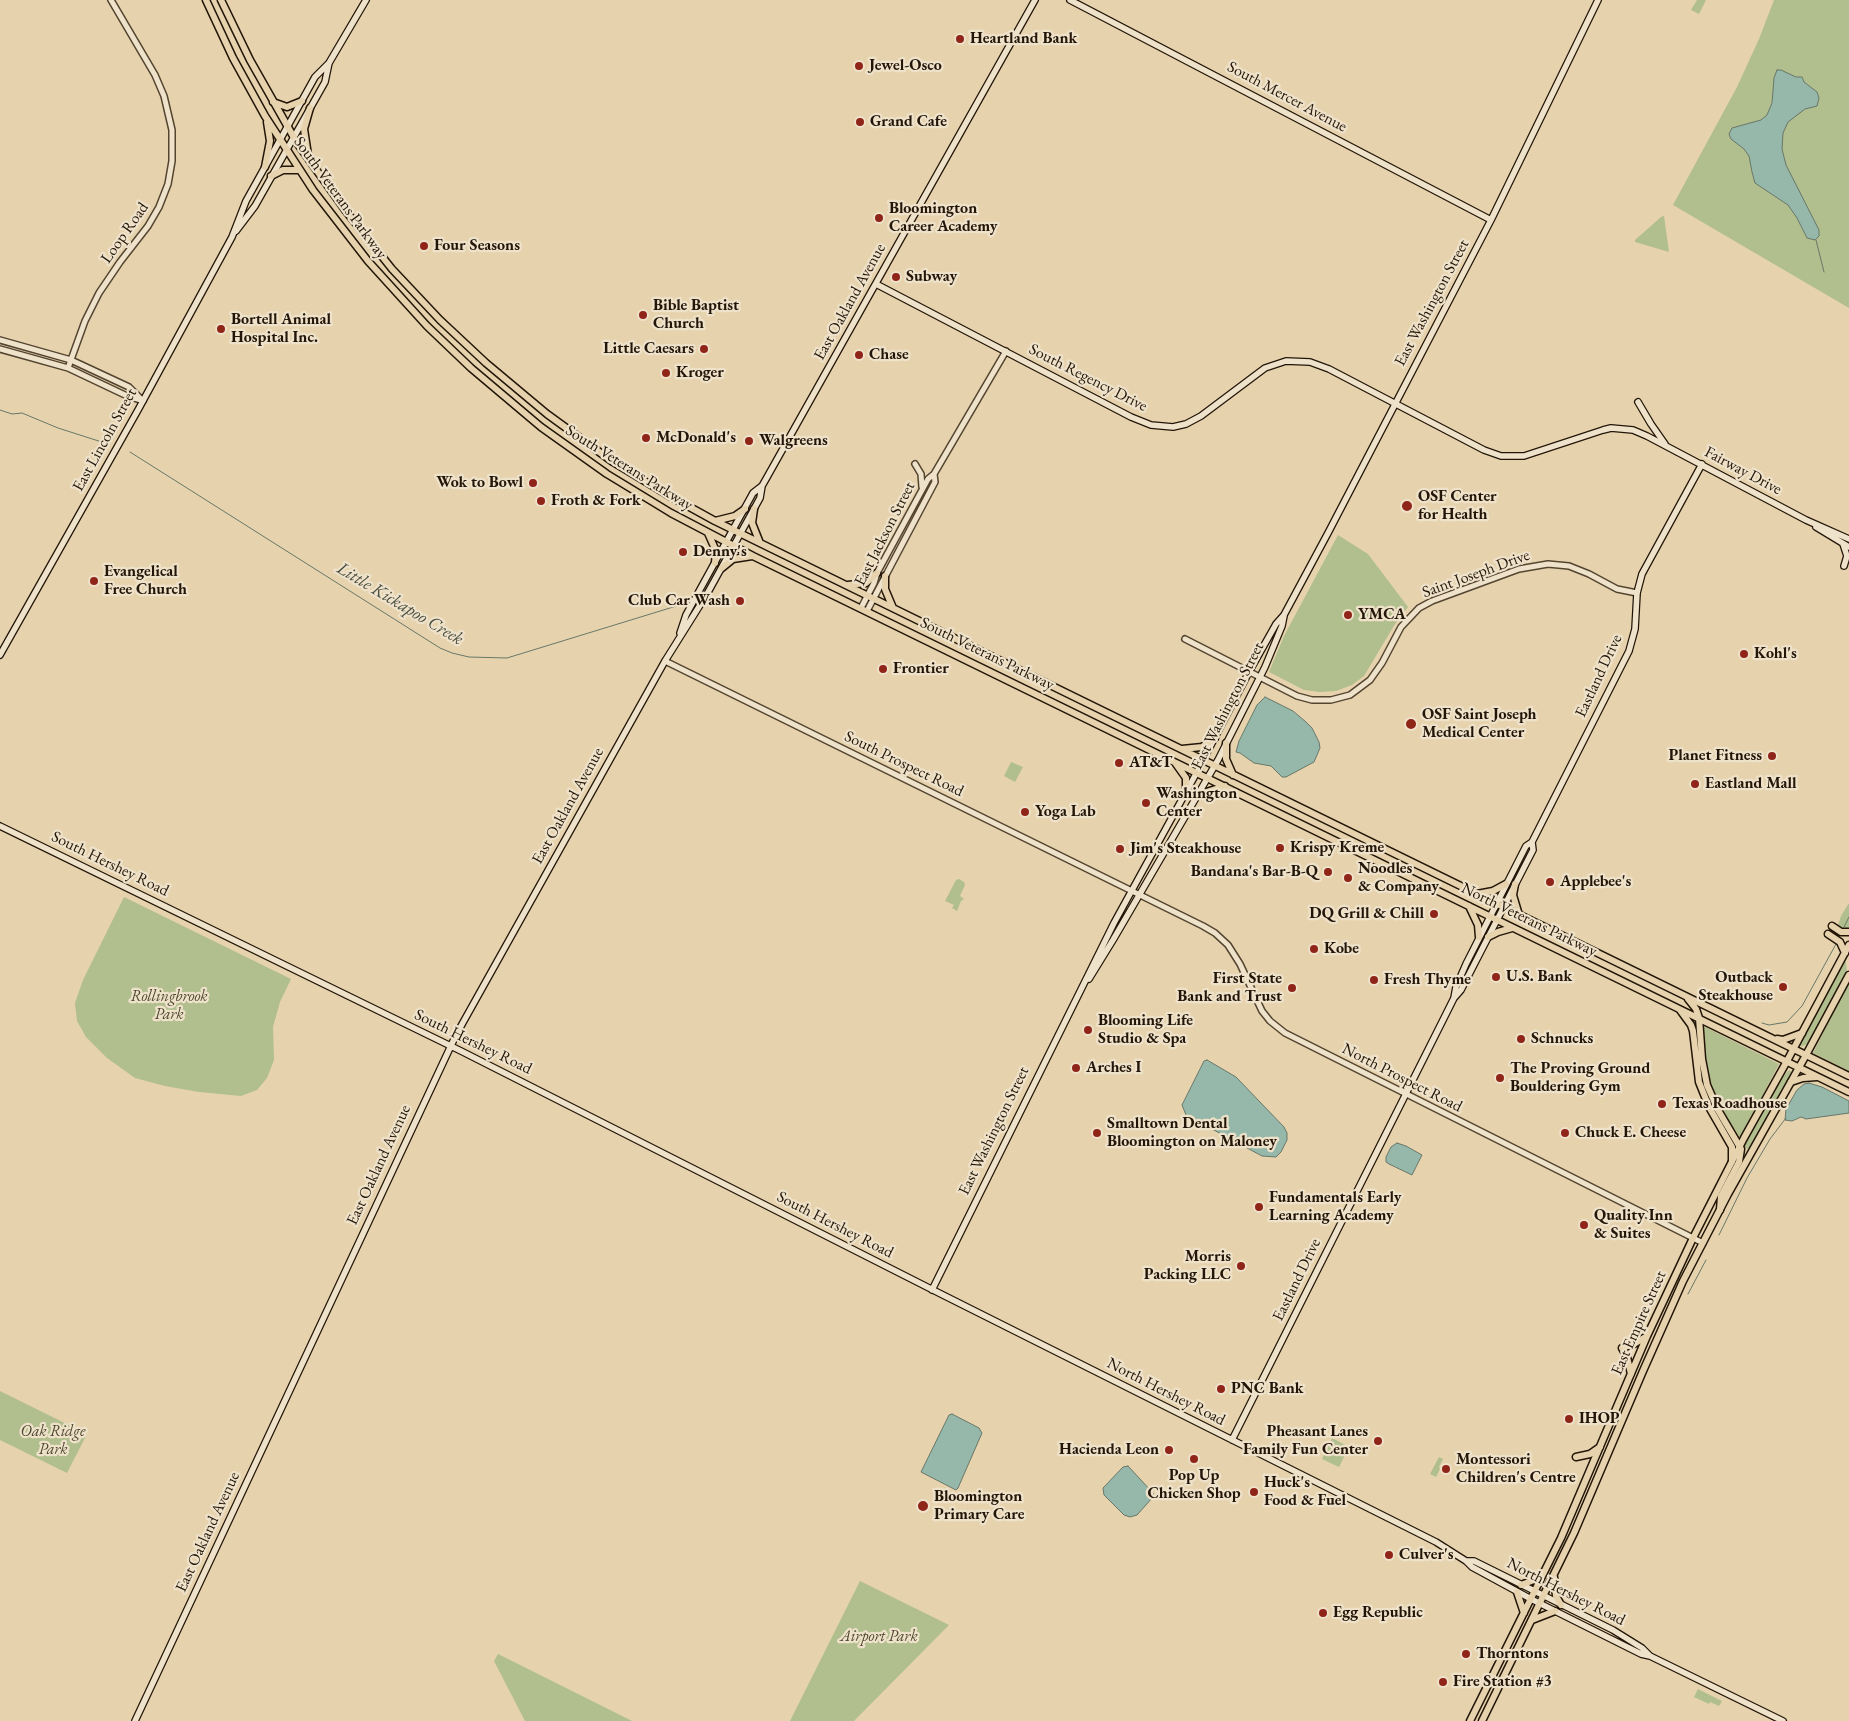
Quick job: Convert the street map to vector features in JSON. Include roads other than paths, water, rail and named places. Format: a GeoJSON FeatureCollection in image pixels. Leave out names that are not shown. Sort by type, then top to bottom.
{"type":"FeatureCollection","features":[{"type":"Feature","properties":{"kind":"main road","name":"South Veterans Parkway"},"geometry":{"type":"LineString","coordinates":[[206,0],[233,58],[265,116],[300,170],[350,240],[427,326],[470,368],[519,410],[582,457],[634,491],[708,533],[1197,772]]}},
{"type":"Feature","properties":{"kind":"main road","name":"South Veterans Parkway"},"geometry":{"type":"LineString","coordinates":[[221,0],[241,43],[288,127],[308,159],[345,210],[392,268],[440,320],[486,363],[547,414],[613,462],[715,521],[1214,766]]}},
{"type":"Feature","properties":{"kind":"main road","name":"East Lincoln Street"},"geometry":{"type":"LineString","coordinates":[[0,655],[143,401],[232,237],[246,201],[315,77],[329,63],[366,0]]}},
{"type":"Feature","properties":{"kind":"main road","name":"East Oakland Avenue"},"geometry":{"type":"LineString","coordinates":[[135,1721],[450,1046],[665,661],[679,637],[694,618],[722,568],[760,498],[762,486],[1035,0]]}},
{"type":"Feature","properties":{"kind":"main road","name":"South Mercer Avenue"},"geometry":{"type":"LineString","coordinates":[[1070,0],[1491,220]]}},
{"type":"Feature","properties":{"kind":"main road","name":"East Washington Street"},"geometry":{"type":"LineString","coordinates":[[932,1290],[1110,931],[1249,672],[1276,624],[1284,615],[1395,404],[1491,220],[1598,0]]}},
{"type":"Feature","properties":{"kind":"main road","name":"East Lincoln Street"},"geometry":{"type":"LineString","coordinates":[[232,237],[255,206],[325,82],[329,63]]}},
{"type":"Feature","properties":{"kind":"main road"},"geometry":{"type":"LineString","coordinates":[[273,101],[287,107],[302,101]]}},
{"type":"Feature","properties":{"kind":"main road"},"geometry":{"type":"LineString","coordinates":[[308,159],[304,136],[305,124],[310,108]]}},
{"type":"Feature","properties":{"kind":"main road"},"geometry":{"type":"LineString","coordinates":[[265,116],[270,142],[265,167]]}},
{"type":"Feature","properties":{"kind":"main road"},"geometry":{"type":"LineString","coordinates":[[271,176],[283,170],[300,170]]}},
{"type":"Feature","properties":{"kind":"main road","name":"South Regency Drive"},"geometry":{"type":"LineString","coordinates":[[876,284],[1136,419],[1158,426],[1173,427],[1194,420],[1260,371],[1273,365],[1292,361],[1318,364],[1484,450],[1501,456],[1524,456],[1611,428],[1633,430],[1666,446]]}},
{"type":"Feature","properties":{"kind":"main road"},"geometry":{"type":"LineString","coordinates":[[1638,402],[1666,446]]}},
{"type":"Feature","properties":{"kind":"main road","name":"Fairway Drive"},"geometry":{"type":"LineString","coordinates":[[1666,446],[1806,520],[1846,545]]}},
{"type":"Feature","properties":{"kind":"main road","name":"Eastland Drive"},"geometry":{"type":"LineString","coordinates":[[1454,998],[1456,987],[1479,937],[1526,846],[1532,842],[1631,645],[1636,622],[1637,593],[1644,568],[1702,464]]}},
{"type":"Feature","properties":{"kind":"main road","name":"East Oakland Avenue"},"geometry":{"type":"LineString","coordinates":[[679,637],[686,615],[753,493],[762,486]]}},
{"type":"Feature","properties":{"kind":"main road"},"geometry":{"type":"LineString","coordinates":[[715,521],[735,516],[745,508]]}},
{"type":"Feature","properties":{"kind":"main road"},"geometry":{"type":"LineString","coordinates":[[754,510],[752,523],[760,543]]}},
{"type":"Feature","properties":{"kind":"main road","name":"Fairway Drive"},"geometry":{"type":"LineString","coordinates":[[1806,520],[1849,539]]}},
{"type":"Feature","properties":{"kind":"main road"},"geometry":{"type":"LineString","coordinates":[[708,533],[716,551],[715,563]]}},
{"type":"Feature","properties":{"kind":"main road"},"geometry":{"type":"LineString","coordinates":[[1844,566],[1847,556],[1846,545]]}},
{"type":"Feature","properties":{"kind":"main road"},"geometry":{"type":"LineString","coordinates":[[722,568],[733,559],[754,556]]}},
{"type":"Feature","properties":{"kind":"main road"},"geometry":{"type":"LineString","coordinates":[[846,585],[865,583],[878,573]]}},
{"type":"Feature","properties":{"kind":"main road"},"geometry":{"type":"LineString","coordinates":[[885,576],[885,589],[893,608]]}},
{"type":"Feature","properties":{"kind":"main road","name":"East Washington Street"},"geometry":{"type":"LineString","coordinates":[[1083,986],[1100,964],[1214,766],[1260,677],[1282,626],[1284,615]]}},
{"type":"Feature","properties":{"kind":"main road"},"geometry":{"type":"LineString","coordinates":[[1179,748],[1202,747],[1215,738]]}},
{"type":"Feature","properties":{"kind":"main road"},"geometry":{"type":"LineString","coordinates":[[1226,743],[1226,759],[1233,775]]}},
{"type":"Feature","properties":{"kind":"main road"},"geometry":{"type":"LineString","coordinates":[[1173,761],[1186,778],[1186,792]]}},
{"type":"Feature","properties":{"kind":"main road","name":"North Veterans Parkway"},"geometry":{"type":"LineString","coordinates":[[1214,766],[1849,1076]]}},
{"type":"Feature","properties":{"kind":"main road","name":"North Veterans Parkway"},"geometry":{"type":"LineString","coordinates":[[1197,772],[1849,1092]]}},
{"type":"Feature","properties":{"kind":"main road"},"geometry":{"type":"LineString","coordinates":[[1197,794],[1225,786]]}},
{"type":"Feature","properties":{"kind":"main road","name":"South Hershey Road"},"geometry":{"type":"LineString","coordinates":[[0,826],[450,1046],[932,1290]]}},
{"type":"Feature","properties":{"kind":"main road","name":"Eastland Drive"},"geometry":{"type":"LineString","coordinates":[[1232,1440],[1454,998],[1461,990],[1533,850],[1532,842]]}},
{"type":"Feature","properties":{"kind":"main road"},"geometry":{"type":"LineString","coordinates":[[1476,894],[1493,891],[1506,884]]}},
{"type":"Feature","properties":{"kind":"main road"},"geometry":{"type":"LineString","coordinates":[[1515,884],[1514,895],[1519,915]]}},
{"type":"Feature","properties":{"kind":"main road"},"geometry":{"type":"LineString","coordinates":[[1468,905],[1478,925],[1479,937]]}},
{"type":"Feature","properties":{"kind":"main road"},"geometry":{"type":"LineString","coordinates":[[1832,926],[1841,932],[1849,932]]}},
{"type":"Feature","properties":{"kind":"main road"},"geometry":{"type":"LineString","coordinates":[[1488,937],[1514,928]]}},
{"type":"Feature","properties":{"kind":"main road"},"geometry":{"type":"LineString","coordinates":[[1828,934],[1840,942],[1845,953]]}},
{"type":"Feature","properties":{"kind":"main road","name":"East Empire Street"},"geometry":{"type":"LineString","coordinates":[[1470,1721],[1535,1592],[1601,1446],[1647,1336],[1693,1238],[1740,1145],[1849,945]]}},
{"type":"Feature","properties":{"kind":"main road","name":"East Empire Street"},"geometry":{"type":"LineString","coordinates":[[1482,1721],[1554,1577],[1665,1321],[1703,1243],[1849,975]]}},
{"type":"Feature","properties":{"kind":"main road"},"geometry":{"type":"LineString","coordinates":[[1686,996],[1696,1009],[1699,1018],[1702,1058],[1708,1085],[1718,1110],[1740,1145],[1740,1158],[1721,1196],[1720,1210]]}},
{"type":"Feature","properties":{"kind":"main road"},"geometry":{"type":"LineString","coordinates":[[1677,1008],[1691,1025],[1694,1036],[1696,1067],[1704,1095],[1732,1147],[1732,1161]]}},
{"type":"Feature","properties":{"kind":"main road"},"geometry":{"type":"LineString","coordinates":[[1773,1039],[1783,1040],[1802,1033]]}},
{"type":"Feature","properties":{"kind":"main road"},"geometry":{"type":"LineString","coordinates":[[1791,1082],[1802,1078],[1819,1077]]}},
{"type":"Feature","properties":{"kind":"main road","name":"North Hershey Road"},"geometry":{"type":"LineString","coordinates":[[932,1290],[1436,1542],[1466,1561],[1472,1567],[1531,1600],[1783,1721]]}},
{"type":"Feature","properties":{"kind":"main road"},"geometry":{"type":"LineString","coordinates":[[1631,1374],[1627,1357],[1622,1348],[1634,1344],[1647,1336]]}},
{"type":"Feature","properties":{"kind":"main road"},"geometry":{"type":"LineString","coordinates":[[1576,1457],[1590,1454],[1601,1446]]}},
{"type":"Feature","properties":{"kind":"main road","name":"North Hershey Road"},"geometry":{"type":"LineString","coordinates":[[1466,1561],[1474,1561],[1624,1636],[1650,1656]]}},
{"type":"Feature","properties":{"kind":"main road"},"geometry":{"type":"LineString","coordinates":[[1521,1585],[1534,1580],[1544,1572]]}},
{"type":"Feature","properties":{"kind":"main road"},"geometry":{"type":"LineString","coordinates":[[1554,1577],[1556,1596],[1561,1605]]}},
{"type":"Feature","properties":{"kind":"main road"},"geometry":{"type":"LineString","coordinates":[[1517,1592],[1524,1613]]}},
{"type":"Feature","properties":{"kind":"main road"},"geometry":{"type":"LineString","coordinates":[[1532,1620],[1554,1611]]}},
{"type":"Feature","properties":{"kind":"street","name":"Loop Road"},"geometry":{"type":"LineString","coordinates":[[68,368],[85,321],[99,293],[148,226],[159,207],[168,184],[172,162],[172,130],[164,96],[155,75],[111,0]]}},
{"type":"Feature","properties":{"kind":"street"},"geometry":{"type":"LineString","coordinates":[[0,340],[72,360],[129,387],[143,401]]}},
{"type":"Feature","properties":{"kind":"street"},"geometry":{"type":"LineString","coordinates":[[0,349],[68,368],[125,396],[143,401]]}},
{"type":"Feature","properties":{"kind":"street","name":"East Jackson Street"},"geometry":{"type":"LineString","coordinates":[[864,610],[878,573],[928,478],[934,474],[1006,351]]}},
{"type":"Feature","properties":{"kind":"street"},"geometry":{"type":"LineString","coordinates":[[915,464],[921,474],[922,490]]}},
{"type":"Feature","properties":{"kind":"street","name":"East Jackson Street"},"geometry":{"type":"LineString","coordinates":[[870,597],[885,576],[935,482],[934,474]]}},
{"type":"Feature","properties":{"kind":"street"},"geometry":{"type":"LineString","coordinates":[[910,514],[924,503]]}},
{"type":"Feature","properties":{"kind":"street","name":"Saint Joseph Drive"},"geometry":{"type":"LineString","coordinates":[[1185,639],[1297,696],[1307,699],[1324,700],[1346,697],[1370,680],[1377,672],[1401,627],[1419,608],[1432,601],[1530,566],[1548,564],[1569,566],[1618,589],[1637,593]]}},
{"type":"Feature","properties":{"kind":"street","name":"South Prospect Road"},"geometry":{"type":"LineString","coordinates":[[665,661],[1132,890]]}},
{"type":"Feature","properties":{"kind":"street","name":"North Prospect Road"},"geometry":{"type":"LineString","coordinates":[[1132,890],[1203,926],[1222,939],[1237,959],[1259,1005],[1270,1020],[1280,1029],[1703,1243]]}},
{"type":"Feature","properties":{"kind":"waterway"},"geometry":{"type":"LineString","coordinates":[[1816,240],[1824,272]]}},
{"type":"Feature","properties":{"kind":"waterway","name":"Little Kickapoo Creek"},"geometry":{"type":"LineString","coordinates":[[0,410],[12,414],[22,413],[58,428],[108,444]]}},
{"type":"Feature","properties":{"kind":"waterway","name":"Little Kickapoo Creek"},"geometry":{"type":"LineString","coordinates":[[130,452],[440,648],[452,653],[469,657],[507,658],[683,604]]}},
{"type":"Feature","properties":{"kind":"waterway"},"geometry":{"type":"LineString","coordinates":[[1844,927],[1849,917]]}},
{"type":"Feature","properties":{"kind":"waterway"},"geometry":{"type":"LineString","coordinates":[[1762,1023],[1769,1025],[1787,1022],[1802,1006],[1836,944]]}},
{"type":"Feature","properties":{"kind":"waterway"},"geometry":{"type":"LineString","coordinates":[[1719,1235],[1747,1178],[1770,1139],[1786,1118]]}},
{"type":"Feature","properties":{"kind":"waterway"},"geometry":{"type":"LineString","coordinates":[[1688,1294],[1706,1260]]}},
{"type":"Feature","properties":{"kind":"place","name":"Heartland Bank"},"geometry":{"type":"Point","coordinates":[960,39]}},
{"type":"Feature","properties":{"kind":"place","name":"Jewel-Osco"},"geometry":{"type":"Point","coordinates":[859,66]}},
{"type":"Feature","properties":{"kind":"place","name":"Grand Cafe"},"geometry":{"type":"Point","coordinates":[860,122]}},
{"type":"Feature","properties":{"kind":"place","name":"Bloomington Career Academy"},"geometry":{"type":"Point","coordinates":[879,218]}},
{"type":"Feature","properties":{"kind":"place","name":"Four Seasons"},"geometry":{"type":"Point","coordinates":[424,246]}},
{"type":"Feature","properties":{"kind":"place","name":"Subway"},"geometry":{"type":"Point","coordinates":[896,277]}},
{"type":"Feature","properties":{"kind":"place","name":"Bible Baptist Church"},"geometry":{"type":"Point","coordinates":[643,315]}},
{"type":"Feature","properties":{"kind":"place","name":"Bortell Animal Hospital Inc."},"geometry":{"type":"Point","coordinates":[221,329]}},
{"type":"Feature","properties":{"kind":"place","name":"Little Caesars"},"geometry":{"type":"Point","coordinates":[704,349]}},
{"type":"Feature","properties":{"kind":"place","name":"Chase"},"geometry":{"type":"Point","coordinates":[859,355]}},
{"type":"Feature","properties":{"kind":"place","name":"Kroger"},"geometry":{"type":"Point","coordinates":[666,373]}},
{"type":"Feature","properties":{"kind":"place","name":"McDonald's"},"geometry":{"type":"Point","coordinates":[646,438]}},
{"type":"Feature","properties":{"kind":"place","name":"Walgreens"},"geometry":{"type":"Point","coordinates":[749,441]}},
{"type":"Feature","properties":{"kind":"place","name":"Wok to Bowl"},"geometry":{"type":"Point","coordinates":[533,483]}},
{"type":"Feature","properties":{"kind":"place","name":"Froth & Fork"},"geometry":{"type":"Point","coordinates":[541,501]}},
{"type":"Feature","properties":{"kind":"place","name":"OSF Center for Health"},"geometry":{"type":"Point","coordinates":[1407,506]}},
{"type":"Feature","properties":{"kind":"place","name":"Denny's"},"geometry":{"type":"Point","coordinates":[683,552]}},
{"type":"Feature","properties":{"kind":"place","name":"Evangelical Free Church"},"geometry":{"type":"Point","coordinates":[94,581]}},
{"type":"Feature","properties":{"kind":"place","name":"Club Car Wash"},"geometry":{"type":"Point","coordinates":[740,601]}},
{"type":"Feature","properties":{"kind":"place","name":"YMCA"},"geometry":{"type":"Point","coordinates":[1348,615]}},
{"type":"Feature","properties":{"kind":"place","name":"Kohl's"},"geometry":{"type":"Point","coordinates":[1744,654]}},
{"type":"Feature","properties":{"kind":"place","name":"Frontier"},"geometry":{"type":"Point","coordinates":[883,669]}},
{"type":"Feature","properties":{"kind":"place","name":"OSF Saint Joseph Medical Center"},"geometry":{"type":"Point","coordinates":[1411,724]}},
{"type":"Feature","properties":{"kind":"place","name":"Planet Fitness"},"geometry":{"type":"Point","coordinates":[1772,756]}},
{"type":"Feature","properties":{"kind":"place","name":"AT&T"},"geometry":{"type":"Point","coordinates":[1119,763]}},
{"type":"Feature","properties":{"kind":"place","name":"Eastland Mall"},"geometry":{"type":"Point","coordinates":[1695,784]}},
{"type":"Feature","properties":{"kind":"place","name":"Washington Center"},"geometry":{"type":"Point","coordinates":[1146,803]}},
{"type":"Feature","properties":{"kind":"place","name":"Yoga Lab"},"geometry":{"type":"Point","coordinates":[1025,812]}},
{"type":"Feature","properties":{"kind":"place","name":"Krispy Kreme"},"geometry":{"type":"Point","coordinates":[1280,848]}},
{"type":"Feature","properties":{"kind":"place","name":"Jim's Steakhouse"},"geometry":{"type":"Point","coordinates":[1120,849]}},
{"type":"Feature","properties":{"kind":"place","name":"Bandana's Bar-B-Q"},"geometry":{"type":"Point","coordinates":[1328,872]}},
{"type":"Feature","properties":{"kind":"place","name":"Noodles & Company"},"geometry":{"type":"Point","coordinates":[1348,878]}},
{"type":"Feature","properties":{"kind":"place","name":"Applebee's"},"geometry":{"type":"Point","coordinates":[1550,882]}},
{"type":"Feature","properties":{"kind":"place","name":"DQ Grill & Chill"},"geometry":{"type":"Point","coordinates":[1434,914]}},
{"type":"Feature","properties":{"kind":"place","name":"Kobe"},"geometry":{"type":"Point","coordinates":[1314,949]}},
{"type":"Feature","properties":{"kind":"place","name":"U.S. Bank"},"geometry":{"type":"Point","coordinates":[1496,977]}},
{"type":"Feature","properties":{"kind":"place","name":"Fresh Thyme"},"geometry":{"type":"Point","coordinates":[1374,980]}},
{"type":"Feature","properties":{"kind":"place","name":"Outback Steakhouse"},"geometry":{"type":"Point","coordinates":[1783,987]}},
{"type":"Feature","properties":{"kind":"place","name":"First State Bank and Trust"},"geometry":{"type":"Point","coordinates":[1292,988]}},
{"type":"Feature","properties":{"kind":"place","name":"Blooming Life Studio & Spa"},"geometry":{"type":"Point","coordinates":[1088,1030]}},
{"type":"Feature","properties":{"kind":"place","name":"Schnucks"},"geometry":{"type":"Point","coordinates":[1521,1039]}},
{"type":"Feature","properties":{"kind":"place","name":"Arches I"},"geometry":{"type":"Point","coordinates":[1076,1068]}},
{"type":"Feature","properties":{"kind":"place","name":"The Proving Ground Bouldering Gym"},"geometry":{"type":"Point","coordinates":[1500,1078]}},
{"type":"Feature","properties":{"kind":"place","name":"Texas Roadhouse"},"geometry":{"type":"Point","coordinates":[1662,1104]}},
{"type":"Feature","properties":{"kind":"place","name":"Smalltown Dental Bloomington on Maloney"},"geometry":{"type":"Point","coordinates":[1097,1133]}},
{"type":"Feature","properties":{"kind":"place","name":"Chuck E. Cheese"},"geometry":{"type":"Point","coordinates":[1565,1133]}},
{"type":"Feature","properties":{"kind":"place","name":"Fundamentals Early Learning Academy"},"geometry":{"type":"Point","coordinates":[1259,1207]}},
{"type":"Feature","properties":{"kind":"place","name":"Quality Inn & Suites"},"geometry":{"type":"Point","coordinates":[1584,1225]}},
{"type":"Feature","properties":{"kind":"place","name":"Morris Packing LLC"},"geometry":{"type":"Point","coordinates":[1241,1266]}},
{"type":"Feature","properties":{"kind":"place","name":"PNC Bank"},"geometry":{"type":"Point","coordinates":[1221,1389]}},
{"type":"Feature","properties":{"kind":"place","name":"IHOP"},"geometry":{"type":"Point","coordinates":[1569,1419]}},
{"type":"Feature","properties":{"kind":"place","name":"Pheasant Lanes Family Fun Center"},"geometry":{"type":"Point","coordinates":[1378,1441]}},
{"type":"Feature","properties":{"kind":"place","name":"Hacienda Leon"},"geometry":{"type":"Point","coordinates":[1169,1450]}},
{"type":"Feature","properties":{"kind":"place","name":"Pop Up Chicken Shop"},"geometry":{"type":"Point","coordinates":[1194,1459]}},
{"type":"Feature","properties":{"kind":"place","name":"Montessori Children's Centre"},"geometry":{"type":"Point","coordinates":[1446,1469]}},
{"type":"Feature","properties":{"kind":"place","name":"Huck's Food & Fuel"},"geometry":{"type":"Point","coordinates":[1254,1492]}},
{"type":"Feature","properties":{"kind":"place","name":"Bloomington Primary Care"},"geometry":{"type":"Point","coordinates":[923,1506]}},
{"type":"Feature","properties":{"kind":"place","name":"Culver's"},"geometry":{"type":"Point","coordinates":[1389,1555]}},
{"type":"Feature","properties":{"kind":"place","name":"Egg Republic"},"geometry":{"type":"Point","coordinates":[1323,1613]}},
{"type":"Feature","properties":{"kind":"place","name":"Thorntons"},"geometry":{"type":"Point","coordinates":[1466,1654]}},
{"type":"Feature","properties":{"kind":"place","name":"Fire Station #3"},"geometry":{"type":"Point","coordinates":[1443,1682]}},
{"type":"Feature","properties":{"kind":"park label","name":"Rollingbrook Park"},"geometry":{"type":"Point","coordinates":[169,1006]}},
{"type":"Feature","properties":{"kind":"park label","name":"Oak Ridge Park"},"geometry":{"type":"Point","coordinates":[53,1441]}},
{"type":"Feature","properties":{"kind":"park label","name":"Airport Park"},"geometry":{"type":"Point","coordinates":[879,1637]}}]}
